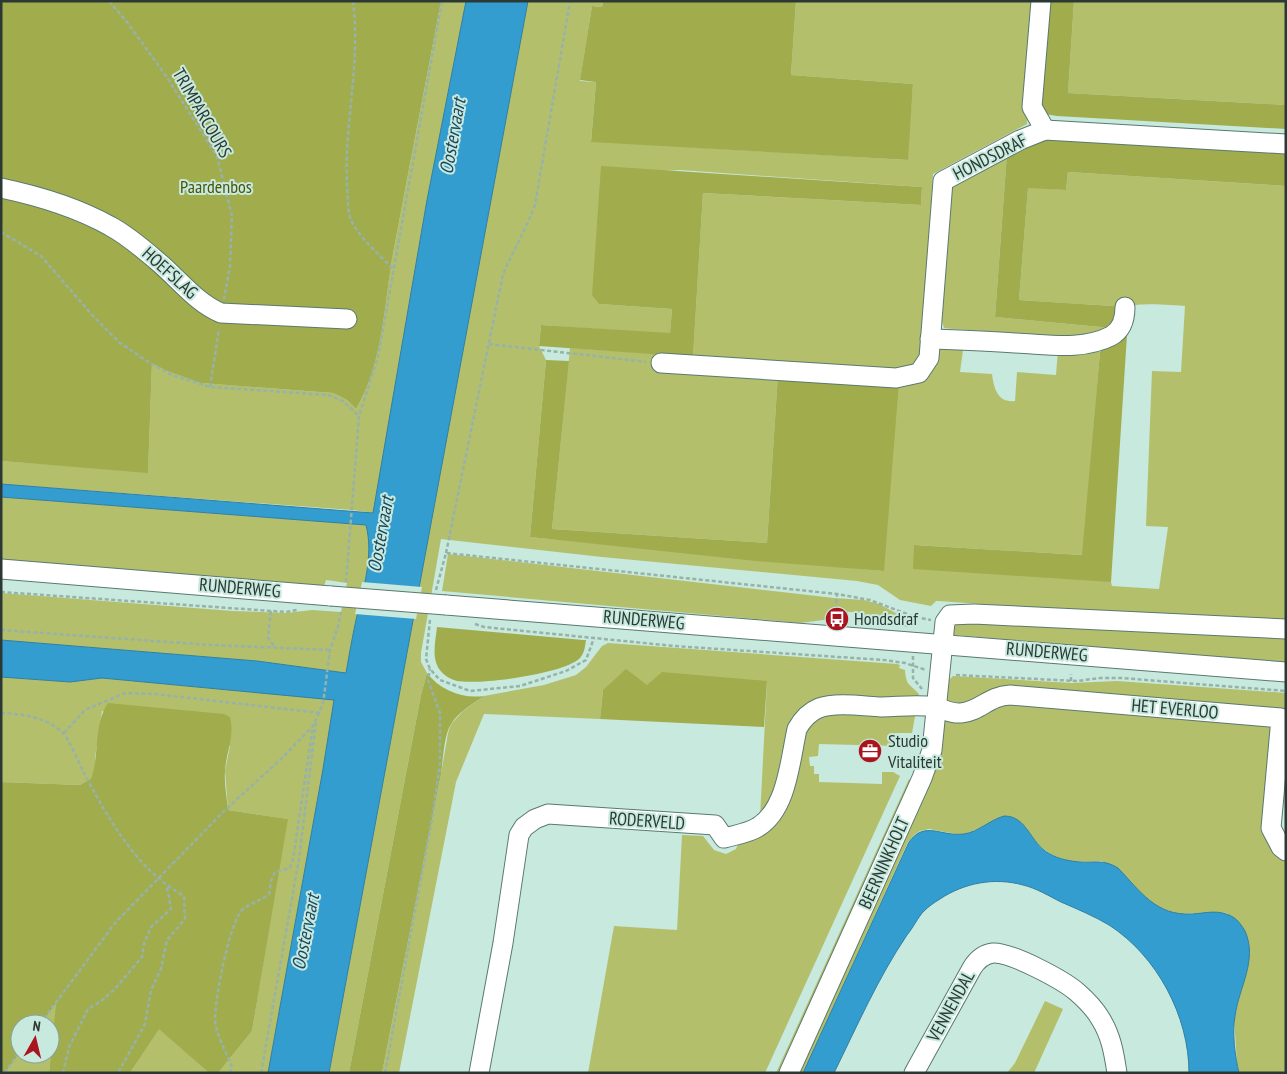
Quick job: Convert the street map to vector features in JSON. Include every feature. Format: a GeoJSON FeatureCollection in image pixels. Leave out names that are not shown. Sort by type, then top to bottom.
{"type":"FeatureCollection","features":[{"type":"Feature","properties":{"kind":"street","name":"HONDSDRAF"},"geometry":{"type":"LineString","coordinates":[[1041,1],[1032,107],[1045,130]]}},
{"type":"Feature","properties":{"kind":"street","name":"HONDSDRAF"},"geometry":{"type":"LineString","coordinates":[[661,363],[896,378],[919,373],[929,358],[942,181],[1020,140],[1045,130],[1286,144]]}},
{"type":"Feature","properties":{"kind":"street","name":"HOEFSLAG"},"geometry":{"type":"LineString","coordinates":[[1,188],[62,204],[110,226],[136,243],[160,263],[197,299],[211,309],[221,313],[347,319]]}},
{"type":"Feature","properties":{"kind":"street"},"geometry":{"type":"LineString","coordinates":[[930,339],[1068,346],[1092,342],[1118,331],[1123,324],[1125,307]]}},
{"type":"Feature","properties":{"kind":"street","name":"RUNDERWEG"},"geometry":{"type":"LineString","coordinates":[[1,569],[1286,672]]}},
{"type":"Feature","properties":{"kind":"street"},"geometry":{"type":"LineString","coordinates":[[942,643],[945,622],[950,615],[958,614],[1286,629]]}},
{"type":"Feature","properties":{"kind":"street","name":"BEERNINKHOLT"},"geometry":{"type":"LineString","coordinates":[[789,1073],[922,778],[932,750],[929,707],[939,674],[942,643]]}},
{"type":"Feature","properties":{"kind":"street","name":"HET EVERLOO"},"geometry":{"type":"LineString","coordinates":[[929,707],[960,713],[972,711],[992,699],[1010,695],[1281,718],[1271,828],[1281,847],[1286,851]]}},
{"type":"Feature","properties":{"kind":"street","name":"RODERVELD"},"geometry":{"type":"LineString","coordinates":[[479,1073],[503,944],[516,848],[519,835],[524,827],[535,819],[548,814],[715,825],[724,838],[743,833],[756,829],[770,818],[780,801],[797,729],[803,718],[818,708],[929,707]]}},
{"type":"Feature","properties":{"kind":"street","name":"VENNENDAL"},"geometry":{"type":"LineString","coordinates":[[914,1073],[972,968],[977,961],[992,953],[1001,954],[1033,966],[1077,992],[1100,1017],[1113,1049],[1117,1073]]}},
{"type":"Feature","properties":{"kind":"path","name":"TRIMPARCOURS"},"geometry":{"type":"LineString","coordinates":[[109,1],[127,22],[166,76],[217,156],[232,216],[230,266],[210,386]]}},
{"type":"Feature","properties":{"kind":"path"},"geometry":{"type":"LineString","coordinates":[[353,1],[355,18],[354,84],[346,157],[350,218],[363,238],[394,269]]}},
{"type":"Feature","properties":{"kind":"path"},"geometry":{"type":"LineString","coordinates":[[350,536],[359,416],[362,402],[376,368],[442,1]]}},
{"type":"Feature","properties":{"kind":"path"},"geometry":{"type":"LineString","coordinates":[[446,553],[503,274],[516,244],[528,224],[534,205],[570,1]]}},
{"type":"Feature","properties":{"kind":"path"},"geometry":{"type":"LineString","coordinates":[[1,232],[41,256],[105,329],[120,343],[172,375],[210,386],[328,395],[343,401],[359,416]]}},
{"type":"Feature","properties":{"kind":"path"},"geometry":{"type":"LineString","coordinates":[[489,344],[661,363]]}},
{"type":"Feature","properties":{"kind":"path","name":"RUNDERWEG"},"geometry":{"type":"LineString","coordinates":[[1,592],[286,612],[304,609]]}},
{"type":"Feature","properties":{"kind":"path"},"geometry":{"type":"LineString","coordinates":[[834,616],[837,594]]}},
{"type":"Feature","properties":{"kind":"path"},"geometry":{"type":"LineString","coordinates":[[271,611],[268,638],[275,647]]}},
{"type":"Feature","properties":{"kind":"path"},"geometry":{"type":"LineString","coordinates":[[915,617],[913,678],[922,689],[929,707]]}},
{"type":"Feature","properties":{"kind":"path","name":"RUNDERWEG"},"geometry":{"type":"LineString","coordinates":[[470,623],[484,627],[674,646],[884,660],[912,664],[939,674],[1071,681],[1121,678],[1286,691]]}},
{"type":"Feature","properties":{"kind":"path"},"geometry":{"type":"LineString","coordinates":[[1,630],[210,645],[330,650]]}},
{"type":"Feature","properties":{"kind":"path"},"geometry":{"type":"LineString","coordinates":[[261,1073],[299,859],[317,721],[323,704],[327,665]]}},
{"type":"Feature","properties":{"kind":"path"},"geometry":{"type":"LineString","coordinates":[[385,1073],[432,819],[440,763],[440,713],[428,680],[430,669]]}},
{"type":"Feature","properties":{"kind":"path"},"geometry":{"type":"LineString","coordinates":[[1071,674],[1071,681]]}},
{"type":"Feature","properties":{"kind":"path"},"geometry":{"type":"LineString","coordinates":[[64,733],[84,710],[125,693],[154,694],[320,713]]}},
{"type":"Feature","properties":{"kind":"path"},"geometry":{"type":"LineString","coordinates":[[1,713],[42,719],[64,733],[109,820],[140,861],[167,887],[184,896],[185,919],[167,940],[161,969],[151,990],[145,1024],[118,1073]]}},
{"type":"Feature","properties":{"kind":"path"},"geometry":{"type":"LineString","coordinates":[[47,1014],[115,923],[223,812],[280,760],[317,721]]}},
{"type":"Feature","properties":{"kind":"path"},"geometry":{"type":"LineString","coordinates":[[230,1073],[232,1067],[215,1021],[228,944],[235,923],[242,910],[264,899],[269,894],[275,872],[290,868],[293,859],[313,726]]}},
{"type":"Feature","properties":{"kind":"path"},"geometry":{"type":"LineString","coordinates":[[63,1073],[69,1047],[88,1009],[101,1002],[114,990],[142,957],[144,944],[151,927],[171,909],[167,887]]}},
{"type":"Feature","properties":{"kind":"green space","name":"Paardenbos"},"geometry":{"type":"Polygon","coordinates":[[[1,1],[441,1],[392,259],[381,337],[365,392],[356,409],[347,400],[333,393],[201,383],[167,371],[152,363],[148,473],[1,461],[1,1]]]}},
{"type":"Feature","properties":{"kind":"green space"},"geometry":{"type":"Polygon","coordinates":[[[441,1],[466,1],[427,200],[374,513],[1,484],[1,461],[148,472],[152,362],[167,371],[202,383],[333,393],[347,400],[356,409],[365,392],[377,356],[392,259],[441,1]]]}},
{"type":"Feature","properties":{"kind":"green space"},"geometry":{"type":"Polygon","coordinates":[[[528,1],[603,1],[602,7],[592,6],[580,81],[596,82],[591,141],[907,160],[913,84],[791,75],[796,1],[1034,1],[1027,124],[933,174],[924,315],[938,351],[942,344],[964,343],[960,372],[992,374],[998,394],[1009,401],[1015,401],[1017,372],[1056,375],[1058,350],[1100,352],[1083,555],[915,545],[1111,582],[1112,586],[1159,589],[1168,527],[1146,526],[1152,371],[1181,372],[1185,306],[1147,304],[1129,307],[1019,300],[1028,187],[1066,190],[1068,172],[1286,186],[1286,626],[939,601],[936,601],[931,606],[900,600],[878,585],[857,581],[602,557],[441,539],[421,653],[421,662],[427,673],[421,695],[349,1073],[329,1073],[528,1]],[[680,170],[658,171],[599,304],[672,309],[670,334],[541,325],[539,346],[546,360],[530,537],[883,571],[778,375],[767,543],[552,529],[570,348],[693,356],[703,193],[921,205],[922,187],[680,170]]]}},
{"type":"Feature","properties":{"kind":"green space"},"geometry":{"type":"Polygon","coordinates":[[[603,1],[796,1],[791,75],[913,84],[908,160],[591,142],[596,82],[580,80],[592,6],[602,7],[603,1]]]}},
{"type":"Feature","properties":{"kind":"green space"},"geometry":{"type":"Polygon","coordinates":[[[1047,1],[1074,1],[1068,93],[1286,105],[1286,129],[1045,114],[1040,110],[1047,1]]]}},
{"type":"Feature","properties":{"kind":"green space"},"geometry":{"type":"Polygon","coordinates":[[[1074,1],[1286,1],[1286,105],[1068,93],[1074,1]]]}},
{"type":"Feature","properties":{"kind":"green space"},"geometry":{"type":"Polygon","coordinates":[[[1038,136],[1286,144],[1286,186],[1068,172],[1066,190],[1028,188],[1019,300],[1129,307],[1111,328],[995,317],[1007,153],[1038,136]]]}},
{"type":"Feature","properties":{"kind":"green space"},"geometry":{"type":"Polygon","coordinates":[[[1007,153],[995,317],[1111,328],[1092,338],[944,328],[940,315],[948,189],[1007,153]]]}},
{"type":"Feature","properties":{"kind":"green space"},"geometry":{"type":"Polygon","coordinates":[[[601,166],[922,187],[921,205],[703,193],[693,357],[539,346],[541,325],[670,333],[672,309],[599,304],[592,295],[601,166]]]}},
{"type":"Feature","properties":{"kind":"green space"},"geometry":{"type":"Polygon","coordinates":[[[1127,335],[1111,582],[913,569],[914,545],[1082,555],[1100,352],[1111,339],[1127,335]]]}},
{"type":"Feature","properties":{"kind":"green space"},"geometry":{"type":"Polygon","coordinates":[[[546,360],[569,361],[552,529],[767,543],[778,374],[899,382],[884,571],[756,561],[530,537],[546,360]]]}},
{"type":"Feature","properties":{"kind":"green space"},"geometry":{"type":"Polygon","coordinates":[[[1,497],[366,525],[369,549],[367,572],[346,673],[257,661],[1,640],[1,593],[233,611],[286,613],[312,610],[341,612],[347,583],[326,580],[324,586],[1,560],[1,497]]]}},
{"type":"Feature","properties":{"kind":"green space"},"geometry":{"type":"Polygon","coordinates":[[[448,554],[864,600],[879,604],[907,619],[907,627],[859,617],[860,613],[833,610],[831,619],[800,623],[442,591],[448,554]]]}},
{"type":"Feature","properties":{"kind":"green space"},"geometry":{"type":"Polygon","coordinates":[[[956,617],[1286,638],[1286,664],[945,634],[956,617]]]}},
{"type":"Feature","properties":{"kind":"green space"},"geometry":{"type":"Polygon","coordinates":[[[437,627],[586,640],[584,651],[580,658],[571,664],[557,669],[502,680],[468,682],[451,679],[440,671],[435,651],[437,627]]]}},
{"type":"Feature","properties":{"kind":"green space"},"geometry":{"type":"Polygon","coordinates":[[[608,643],[897,664],[900,665],[899,668],[905,670],[907,682],[919,694],[912,733],[895,733],[895,746],[819,744],[818,756],[809,757],[810,766],[814,766],[814,774],[819,774],[819,782],[882,784],[882,772],[893,772],[900,776],[765,1073],[588,1073],[614,926],[677,930],[682,835],[703,836],[714,850],[726,854],[736,849],[741,838],[777,799],[760,817],[767,682],[647,685],[603,690],[600,719],[484,714],[456,782],[399,1073],[382,1073],[451,724],[463,711],[484,696],[544,685],[576,675],[586,667],[602,646],[608,643]]]}},
{"type":"Feature","properties":{"kind":"green space"},"geometry":{"type":"Polygon","coordinates":[[[626,669],[647,685],[662,672],[767,681],[764,727],[600,719],[603,690],[626,669]]]}},
{"type":"Feature","properties":{"kind":"green space"},"geometry":{"type":"Polygon","coordinates":[[[427,673],[438,684],[452,692],[476,697],[484,696],[458,716],[451,724],[447,734],[441,774],[382,1073],[349,1073],[421,695],[427,673]]]}},
{"type":"Feature","properties":{"kind":"green space"},"geometry":{"type":"Polygon","coordinates":[[[953,676],[1072,683],[1117,681],[1286,693],[1286,751],[1267,833],[1286,860],[1286,1073],[1239,1073],[1234,1017],[1249,962],[1249,943],[1227,913],[1179,914],[1159,908],[1102,861],[1084,862],[1059,858],[1044,849],[1033,839],[1026,827],[982,827],[965,834],[929,829],[920,831],[908,842],[803,1073],[795,1073],[908,824],[946,683],[953,676]]]}},
{"type":"Feature","properties":{"kind":"green space"},"geometry":{"type":"Polygon","coordinates":[[[1,677],[70,682],[102,678],[335,699],[268,1073],[218,1073],[252,1031],[287,819],[228,810],[225,771],[230,746],[102,711],[95,769],[92,779],[80,785],[1,782],[1,677]]]}},
{"type":"Feature","properties":{"kind":"green space"},"geometry":{"type":"Polygon","coordinates":[[[108,703],[224,714],[230,717],[231,738],[225,776],[228,810],[288,819],[252,1031],[218,1073],[209,1073],[159,1029],[130,1073],[49,1073],[50,1064],[60,1064],[60,1014],[55,1014],[56,1004],[48,1014],[10,1014],[10,1064],[12,1064],[5,1073],[1,1073],[1,782],[80,785],[91,779],[94,770],[98,730],[103,712],[108,703]]]}},
{"type":"Feature","properties":{"kind":"green space"},"geometry":{"type":"Polygon","coordinates":[[[909,779],[911,781],[782,1073],[776,1073],[909,779]]]}},
{"type":"Feature","properties":{"kind":"green space"},"geometry":{"type":"Polygon","coordinates":[[[1045,1001],[1063,1009],[1034,1073],[1007,1073],[1015,1063],[1045,1001]]]}},
{"type":"Feature","properties":{"kind":"green space"},"geometry":{"type":"Polygon","coordinates":[[[57,1003],[56,1014],[49,1014],[57,1003]]]}},
{"type":"Feature","properties":{"kind":"green space"},"geometry":{"type":"Polygon","coordinates":[[[159,1028],[209,1073],[130,1073],[159,1028]]]}},
{"type":"Feature","properties":{"kind":"green space"},"geometry":{"type":"Polygon","coordinates":[[[12,1064],[50,1064],[49,1073],[5,1073],[12,1064]]]}},
{"type":"Feature","properties":{"kind":"water","name":"Oostervaart"},"geometry":{"type":"Polygon","coordinates":[[[466,1],[528,1],[329,1073],[268,1073],[334,700],[102,678],[70,682],[1,677],[1,640],[257,661],[346,673],[367,573],[369,549],[366,525],[1,497],[1,484],[373,513],[427,200],[466,1]]]}},
{"type":"Feature","properties":{"kind":"water"},"geometry":{"type":"Polygon","coordinates":[[[1004,816],[1018,820],[1037,843],[1053,856],[1076,862],[1104,862],[1113,865],[1142,894],[1159,907],[1179,914],[1218,912],[1233,917],[1238,921],[1245,931],[1249,952],[1249,963],[1234,1023],[1234,1044],[1239,1073],[1189,1073],[1188,1052],[1183,1030],[1167,989],[1142,953],[1126,938],[1109,925],[1038,890],[1012,883],[990,882],[969,885],[949,893],[924,911],[907,935],[868,1002],[834,1073],[803,1073],[909,842],[915,835],[927,831],[956,834],[969,833],[1004,816]]]}},
{"type":"Feature","properties":{"kind":"pier"},"geometry":{"type":"Polygon","coordinates":[[[362,582],[422,587],[416,619],[355,614],[362,582]]]}},
{"type":"Feature","properties":{"kind":"place","name":"Hondsdraf"},"geometry":{"type":"Point","coordinates":[837,619]}},
{"type":"Feature","properties":{"kind":"place","name":"Studio Vitaliteit"},"geometry":{"type":"Point","coordinates":[870,751]}}]}
